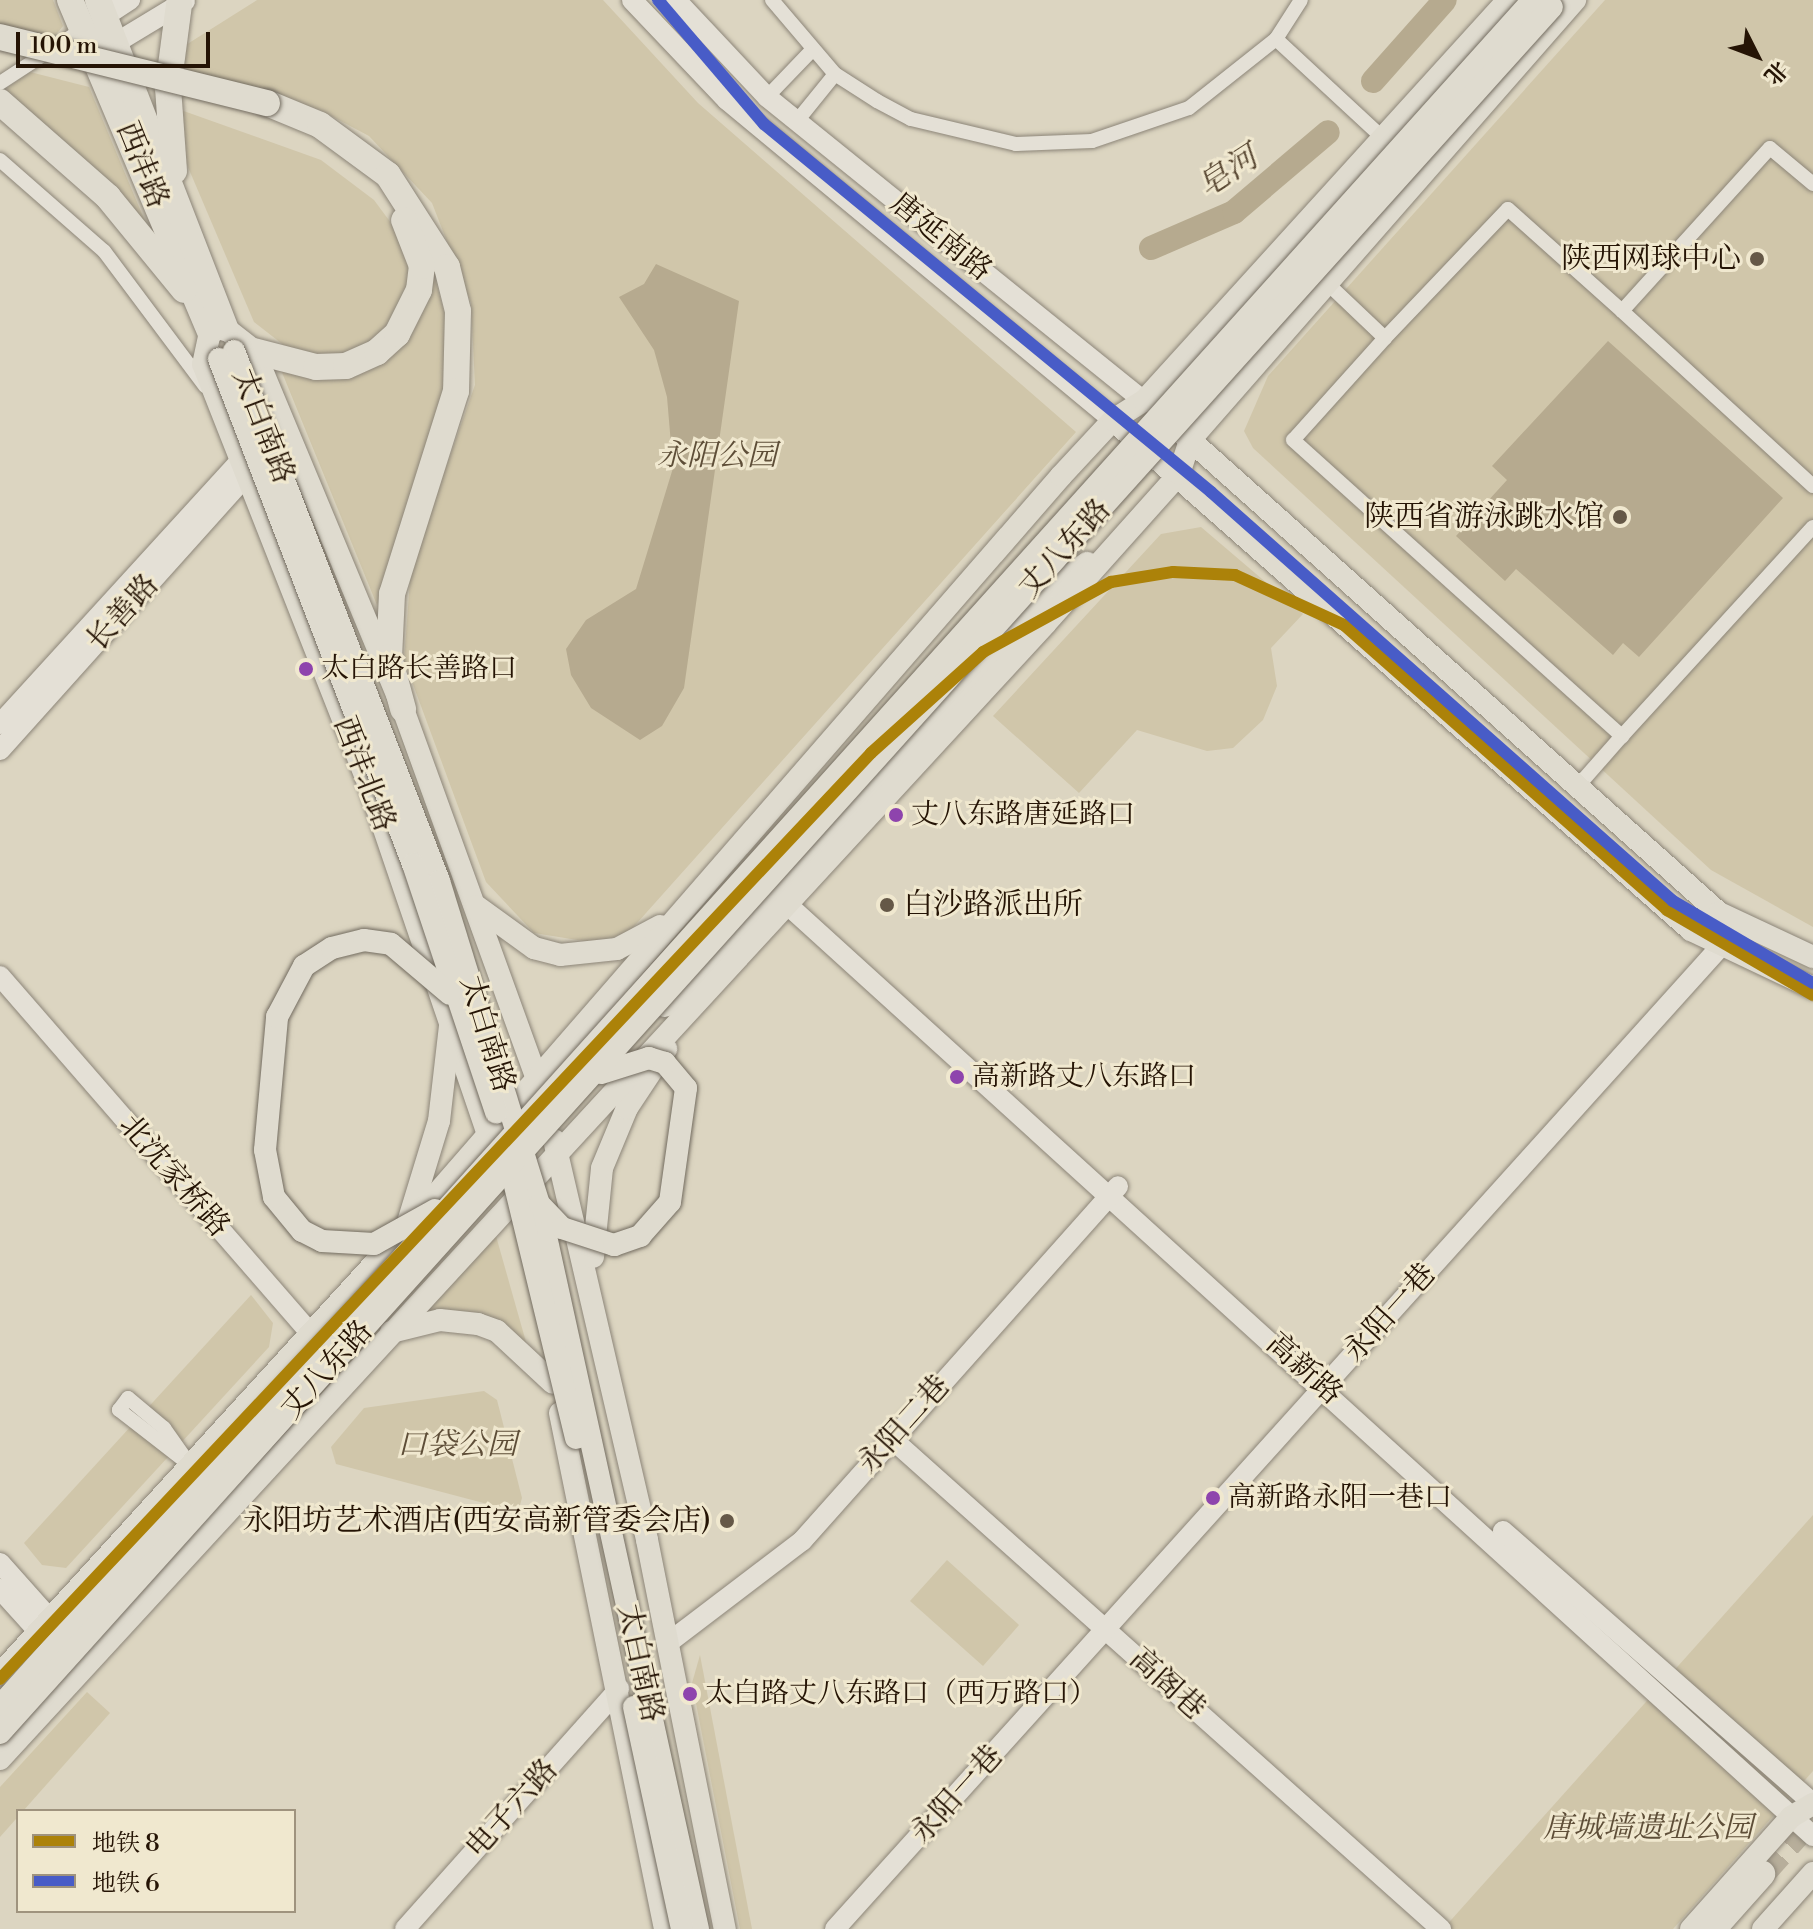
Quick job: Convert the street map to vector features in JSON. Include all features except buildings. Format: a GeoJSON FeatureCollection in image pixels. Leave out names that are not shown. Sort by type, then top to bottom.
{"type":"FeatureCollection","features":[{"type":"Feature","properties":{"kind":"highway","name":"西沣路"},"geometry":{"type":"LineString","coordinates":[[70,0],[96,14],[114,44],[176,195],[224,339]]}},
{"type":"Feature","properties":{"kind":"highway"},"geometry":{"type":"LineString","coordinates":[[176,195],[168,88],[183,2]]}},
{"type":"Feature","properties":{"kind":"highway","name":"西沣路"},"geometry":{"type":"LineString","coordinates":[[96,14],[224,339]]}},
{"type":"Feature","properties":{"kind":"highway"},"geometry":{"type":"LineString","coordinates":[[0,37],[264,111],[335,152],[370,181],[416,239],[422,266],[410,313],[377,352],[346,366],[316,367],[224,339],[108,197],[0,102]]}},
{"type":"Feature","properties":{"kind":"highway"},"geometry":{"type":"LineString","coordinates":[[0,52],[320,125],[388,175],[447,267],[458,311],[456,391],[392,594],[389,657],[403,709]]}},
{"type":"Feature","properties":{"kind":"highway"},"geometry":{"type":"LineString","coordinates":[[1713,1929],[1768,1881],[1737,1929]]}},
{"type":"Feature","properties":{"kind":"main road"},"geometry":{"type":"LineString","coordinates":[[0,1674],[406,1229],[668,922],[1061,476],[1113,420],[1144,401],[1508,0]]}},
{"type":"Feature","properties":{"kind":"main road"},"geometry":{"type":"LineString","coordinates":[[0,1759],[557,1150],[794,902],[1179,474],[1190,440],[1542,44],[1575,0]]}},
{"type":"Feature","properties":{"kind":"main road","name":"丈八东路"},"geometry":{"type":"LineString","coordinates":[[0,1706],[468,1184],[604,1050],[1548,2]]}},
{"type":"Feature","properties":{"kind":"main road","name":"西沣北路"},"geometry":{"type":"LineString","coordinates":[[508,1203],[456,1012],[203,364],[224,339],[403,709],[538,1078],[557,1150]]}},
{"type":"Feature","properties":{"kind":"main road","name":"太白南路"},"geometry":{"type":"LineString","coordinates":[[224,339],[456,1012],[502,1132],[573,1426],[682,1929]]}},
{"type":"Feature","properties":{"kind":"main road","name":"太白南路"},"geometry":{"type":"LineString","coordinates":[[224,339],[439,881],[539,1204],[698,1929]]}},
{"type":"Feature","properties":{"kind":"main road"},"geometry":{"type":"LineString","coordinates":[[1144,401],[1719,913],[1813,957]]}},
{"type":"Feature","properties":{"kind":"main road"},"geometry":{"type":"LineString","coordinates":[[1113,420],[1179,474],[1691,930],[1726,950],[1813,988]]}},
{"type":"Feature","properties":{"kind":"main road"},"geometry":{"type":"LineString","coordinates":[[604,1050],[707,896],[1038,524],[1061,476]]}},
{"type":"Feature","properties":{"kind":"main road"},"geometry":{"type":"LineString","coordinates":[[604,1050],[748,930],[1054,587],[1117,543]]}},
{"type":"Feature","properties":{"kind":"main road"},"geometry":{"type":"LineString","coordinates":[[474,904],[534,948],[560,955],[617,949],[668,922]]}},
{"type":"Feature","properties":{"kind":"main road"},"geometry":{"type":"LineString","coordinates":[[406,1229],[439,1121],[456,1012],[436,976],[391,944],[364,940],[332,948],[304,966],[277,1017],[265,1150],[286,1215],[302,1231],[347,1247],[374,1244],[417,1223],[468,1184]]}},
{"type":"Feature","properties":{"kind":"main road"},"geometry":{"type":"LineString","coordinates":[[591,1283],[602,1168],[627,1108],[691,1010]]}},
{"type":"Feature","properties":{"kind":"main road","name":"丈八东路"},"geometry":{"type":"LineString","coordinates":[[0,1733],[581,1088],[604,1050]]}},
{"type":"Feature","properties":{"kind":"main road"},"geometry":{"type":"LineString","coordinates":[[539,1204],[562,1228],[614,1245],[648,1230],[670,1202],[687,1114],[677,1073],[649,1058],[631,1059],[581,1088]]}},
{"type":"Feature","properties":{"kind":"main road","name":"太白南路"},"geometry":{"type":"LineString","coordinates":[[557,1150],[591,1283],[725,1929]]}},
{"type":"Feature","properties":{"kind":"main road","name":"太白南路"},"geometry":{"type":"LineString","coordinates":[[508,1203],[553,1383],[619,1689],[665,1929]]}},
{"type":"Feature","properties":{"kind":"main road"},"geometry":{"type":"LineString","coordinates":[[389,1333],[440,1320],[478,1324],[497,1331],[553,1383]]}},
{"type":"Feature","properties":{"kind":"main road"},"geometry":{"type":"LineString","coordinates":[[1691,1929],[1791,1817],[1813,1803]]}},
{"type":"Feature","properties":{"kind":"main road"},"geometry":{"type":"LineString","coordinates":[[1763,1929],[1813,1873]]}},
{"type":"Feature","properties":{"kind":"street"},"geometry":{"type":"LineString","coordinates":[[0,83],[96,14],[130,0]]}},
{"type":"Feature","properties":{"kind":"street","name":"唐延南路"},"geometry":{"type":"LineString","coordinates":[[632,0],[727,100],[1113,420]]}},
{"type":"Feature","properties":{"kind":"street","name":"唐延南路"},"geometry":{"type":"LineString","coordinates":[[676,0],[767,97],[1144,401]]}},
{"type":"Feature","properties":{"kind":"street"},"geometry":{"type":"LineString","coordinates":[[772,0],[835,74],[911,119],[1016,144],[1092,141],[1189,108],[1276,39],[1301,0]]}},
{"type":"Feature","properties":{"kind":"street"},"geometry":{"type":"LineString","coordinates":[[1542,44],[1589,0]]}},
{"type":"Feature","properties":{"kind":"street"},"geometry":{"type":"LineString","coordinates":[[114,44],[183,2]]}},
{"type":"Feature","properties":{"kind":"street"},"geometry":{"type":"LineString","coordinates":[[1276,39],[1382,137]]}},
{"type":"Feature","properties":{"kind":"street"},"geometry":{"type":"LineString","coordinates":[[767,97],[812,50]]}},
{"type":"Feature","properties":{"kind":"street"},"geometry":{"type":"LineString","coordinates":[[797,121],[835,74]]}},
{"type":"Feature","properties":{"kind":"street"},"geometry":{"type":"LineString","coordinates":[[1622,311],[1770,148],[1813,184]]}},
{"type":"Feature","properties":{"kind":"street"},"geometry":{"type":"LineString","coordinates":[[0,160],[104,251],[219,406]]}},
{"type":"Feature","properties":{"kind":"street"},"geometry":{"type":"LineString","coordinates":[[1622,736],[1293,440],[1508,209],[1813,486]]}},
{"type":"Feature","properties":{"kind":"street"},"geometry":{"type":"LineString","coordinates":[[1327,283],[1385,338]]}},
{"type":"Feature","properties":{"kind":"street","name":"长善路"},"geometry":{"type":"LineString","coordinates":[[0,724],[243,468]]}},
{"type":"Feature","properties":{"kind":"street","name":"长善路"},"geometry":{"type":"LineString","coordinates":[[0,750],[243,468]]}},
{"type":"Feature","properties":{"kind":"street"},"geometry":{"type":"LineString","coordinates":[[1577,787],[1813,527]]}},
{"type":"Feature","properties":{"kind":"street","name":"高新路"},"geometry":{"type":"LineString","coordinates":[[794,902],[1332,1386],[1813,1836]]}},
{"type":"Feature","properties":{"kind":"street","name":"永阳一巷"},"geometry":{"type":"LineString","coordinates":[[854,1929],[1111,1634],[1726,950]]}},
{"type":"Feature","properties":{"kind":"street","name":"北沈家桥路"},"geometry":{"type":"LineString","coordinates":[[0,976],[309,1333],[350,1375]]}},
{"type":"Feature","properties":{"kind":"street","name":"永阳二巷"},"geometry":{"type":"LineString","coordinates":[[668,1643],[769,1571],[1115,1190]]}},
{"type":"Feature","properties":{"kind":"street","name":"高新路"},"geometry":{"type":"LineString","coordinates":[[1332,1386],[1813,1803]]}},
{"type":"Feature","properties":{"kind":"street"},"geometry":{"type":"LineString","coordinates":[[128,1398],[164,1428],[190,1465],[119,1410],[128,1398]]}},
{"type":"Feature","properties":{"kind":"street","name":"高阁巷"},"geometry":{"type":"LineString","coordinates":[[892,1439],[1441,1929]]}},
{"type":"Feature","properties":{"kind":"street"},"geometry":{"type":"LineString","coordinates":[[0,1563],[44,1624]]}},
{"type":"Feature","properties":{"kind":"street"},"geometry":{"type":"LineString","coordinates":[[0,1589],[44,1624]]}},
{"type":"Feature","properties":{"kind":"street","name":"永阳一巷"},"geometry":{"type":"LineString","coordinates":[[835,1929],[1111,1634]]}},
{"type":"Feature","properties":{"kind":"street","name":"电子六路"},"geometry":{"type":"LineString","coordinates":[[405,1929],[619,1689]]}},
{"type":"Feature","properties":{"kind":"green space"},"geometry":{"type":"Polygon","coordinates":[[[0,0],[53,0],[63,26],[54,37],[0,24],[0,0]]]}},
{"type":"Feature","properties":{"kind":"green space","name":"永阳公园"},"geometry":{"type":"Polygon","coordinates":[[[257,0],[603,0],[698,103],[1076,432],[629,932],[596,943],[534,933],[486,882],[404,660],[411,567],[475,385],[471,303],[432,203],[369,136],[320,110],[179,68],[181,48],[257,0]]]}},
{"type":"Feature","properties":{"kind":"green space"},"geometry":{"type":"Polygon","coordinates":[[[1605,0],[1813,0],[1813,927],[1711,870],[1253,448],[1244,431],[1268,376],[1605,0]]]}},
{"type":"Feature","properties":{"kind":"green space"},"geometry":{"type":"Polygon","coordinates":[[[30,72],[89,87],[147,226],[5,89],[30,72]]]}},
{"type":"Feature","properties":{"kind":"green space"},"geometry":{"type":"Polygon","coordinates":[[[178,109],[321,160],[374,200],[408,246],[413,281],[381,338],[352,355],[295,354],[254,322],[182,153],[178,109]]]}},
{"type":"Feature","properties":{"kind":"green space"},"geometry":{"type":"Polygon","coordinates":[[[429,257],[449,329],[450,392],[377,605],[279,365],[370,361],[429,257]]]}},
{"type":"Feature","properties":{"kind":"green space"},"geometry":{"type":"Polygon","coordinates":[[[1201,527],[1303,614],[1271,648],[1277,686],[1263,720],[1233,748],[1207,751],[1137,730],[1079,793],[993,716],[1161,534],[1201,527]]]}},
{"type":"Feature","properties":{"kind":"green space"},"geometry":{"type":"Polygon","coordinates":[[[496,1236],[526,1342],[418,1316],[496,1236]]]}},
{"type":"Feature","properties":{"kind":"green space"},"geometry":{"type":"Polygon","coordinates":[[[251,1295],[273,1323],[269,1347],[66,1568],[42,1565],[24,1543],[251,1295]]]}},
{"type":"Feature","properties":{"kind":"green space","name":"口袋公园"},"geometry":{"type":"Polygon","coordinates":[[[484,1391],[497,1400],[522,1498],[518,1512],[336,1464],[331,1447],[364,1408],[484,1391]]]}},
{"type":"Feature","properties":{"kind":"green space","name":"唐城墙遗址公园"},"geometry":{"type":"Polygon","coordinates":[[[1813,1515],[1813,1771],[1673,1929],[1443,1929],[1813,1515]]]}},
{"type":"Feature","properties":{"kind":"green space"},"geometry":{"type":"Polygon","coordinates":[[[947,1560],[1019,1625],[983,1666],[910,1601],[947,1560]]]}},
{"type":"Feature","properties":{"kind":"green space"},"geometry":{"type":"Polygon","coordinates":[[[700,1655],[752,1929],[740,1929],[692,1683],[700,1655]]]}},
{"type":"Feature","properties":{"kind":"green space"},"geometry":{"type":"Polygon","coordinates":[[[87,1692],[110,1713],[25,1809],[16,1809],[16,1819],[0,1837],[0,1787],[87,1692]]]}},
{"type":"Feature","properties":{"kind":"shaded area"},"geometry":{"type":"Polygon","coordinates":[[[656,264],[739,301],[684,688],[662,726],[640,740],[591,708],[571,675],[566,649],[586,620],[636,589],[673,468],[667,397],[654,350],[619,297],[644,284],[656,264]]]}},
{"type":"Feature","properties":{"kind":"shaded area","name":"陕西省游泳跳水馆"},"geometry":{"type":"Polygon","coordinates":[[[1608,341],[1783,498],[1639,657],[1623,643],[1613,655],[1516,569],[1505,581],[1456,536],[1507,480],[1492,466],[1608,341]]]}},
{"type":"Feature","properties":{"kind":"waterway","name":"皂河"},"geometry":{"type":"LineString","coordinates":[[1373,81],[1445,0]]}},
{"type":"Feature","properties":{"kind":"waterway","name":"皂河"},"geometry":{"type":"LineString","coordinates":[[1151,248],[1234,212],[1328,132]]}},
{"type":"Feature","properties":{"kind":"tunnel"},"geometry":{"type":"LineString","coordinates":[[1762,1874],[1813,1817]]}},
{"type":"Feature","properties":{"kind":"metro line","name":"6"},"geometry":{"type":"LineString","coordinates":[[658,0],[764,124],[1211,492],[1673,901],[1813,983]]}},
{"type":"Feature","properties":{"kind":"metro line","name":"8"},"geometry":{"type":"LineString","coordinates":[[0,1679],[871,753],[983,652],[1111,582],[1173,572],[1235,575],[1344,625],[1667,910],[1813,995]]}},
{"type":"Feature","properties":{"kind":"place","name":"陕西网球中心"},"geometry":{"type":"Point","coordinates":[1757,259]}},
{"type":"Feature","properties":{"kind":"place","name":"陕西省游泳跳水馆"},"geometry":{"type":"Point","coordinates":[1620,517]}},
{"type":"Feature","properties":{"kind":"place","name":"太白路长善路口"},"geometry":{"type":"Point","coordinates":[306,669]}},
{"type":"Feature","properties":{"kind":"place","name":"丈八东路唐延路口"},"geometry":{"type":"Point","coordinates":[896,815]}},
{"type":"Feature","properties":{"kind":"place","name":"白沙路派出所"},"geometry":{"type":"Point","coordinates":[887,905]}},
{"type":"Feature","properties":{"kind":"place","name":"高新路丈八东路口"},"geometry":{"type":"Point","coordinates":[957,1077]}},
{"type":"Feature","properties":{"kind":"place","name":"高新路永阳一巷口"},"geometry":{"type":"Point","coordinates":[1213,1498]}},
{"type":"Feature","properties":{"kind":"place","name":"永阳坊艺术酒店(西安高新管委会店)"},"geometry":{"type":"Point","coordinates":[727,1521]}},
{"type":"Feature","properties":{"kind":"place","name":"太白路丈八东路口（西万路口）"},"geometry":{"type":"Point","coordinates":[690,1694]}}]}
